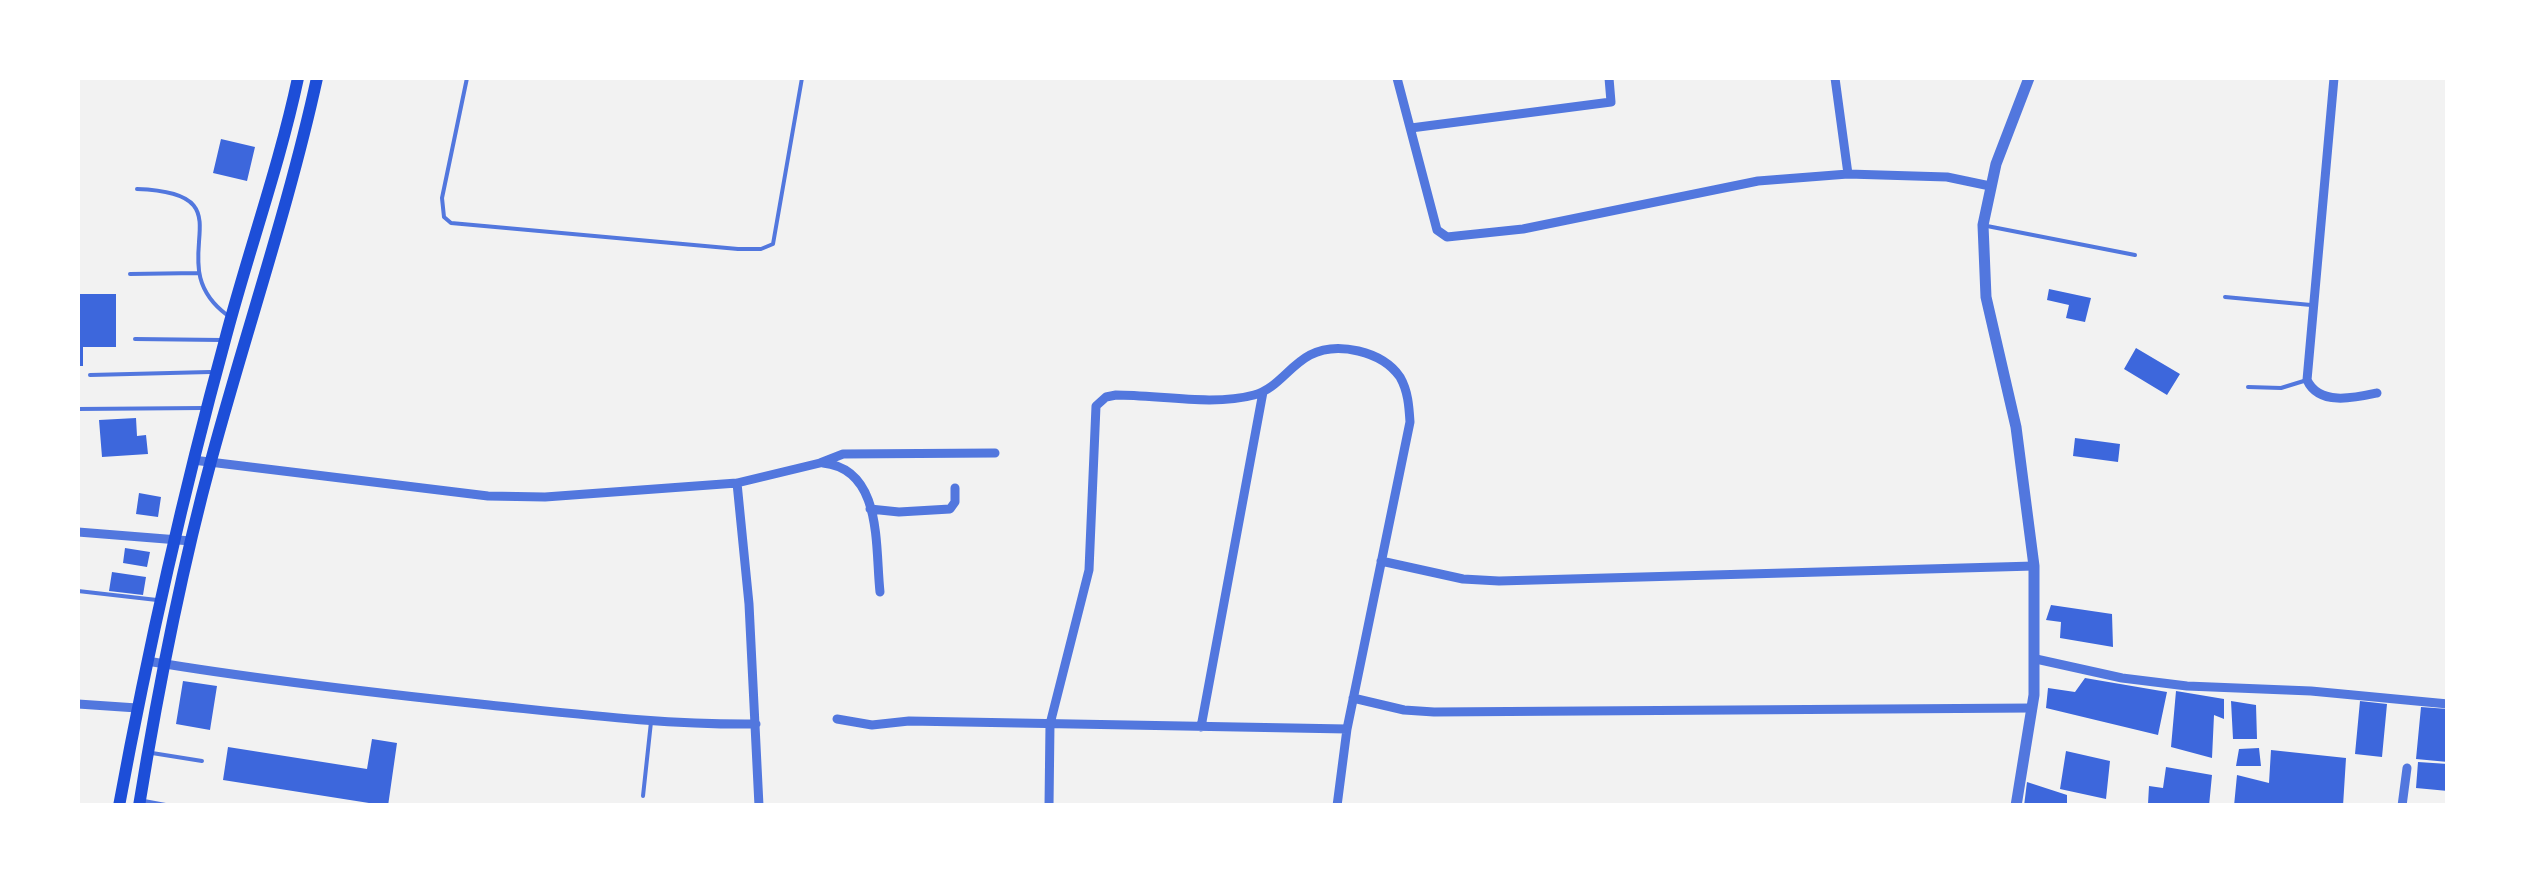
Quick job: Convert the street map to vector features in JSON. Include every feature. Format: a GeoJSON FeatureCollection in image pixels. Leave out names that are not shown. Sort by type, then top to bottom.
{"type":"FeatureCollection","features":[{"type":"Feature","properties":{"kind":"main road"},"geometry":{"type":"LineString","coordinates":[[119,806],[193,460],[272,184],[298,78]]}},
{"type":"Feature","properties":{"kind":"main road"},"geometry":{"type":"LineString","coordinates":[[139,803],[191,541],[317,78]]}},
{"type":"Feature","properties":{"kind":"street"},"geometry":{"type":"LineString","coordinates":[[1397,78],[1442,235],[1447,237],[1523,230],[1745,183],[1848,174],[1959,178],[1990,186]]}},
{"type":"Feature","properties":{"kind":"street"},"geometry":{"type":"LineString","coordinates":[[1411,128],[1611,102],[1609,78]]}},
{"type":"Feature","properties":{"kind":"street"},"geometry":{"type":"LineString","coordinates":[[1835,78],[1848,174]]}},
{"type":"Feature","properties":{"kind":"street"},"geometry":{"type":"LineString","coordinates":[[2016,806],[2036,659],[2034,566],[2016,427],[1986,297],[1983,225],[1990,186],[2029,78]]}},
{"type":"Feature","properties":{"kind":"street"},"geometry":{"type":"LineString","coordinates":[[2334,78],[2307,380],[2314,391],[2324,396],[2377,393]]}},
{"type":"Feature","properties":{"kind":"street"},"geometry":{"type":"LineString","coordinates":[[1049,806],[1050,724],[1086,592],[1094,416],[1100,402],[1116,396],[1222,399],[1262,392],[1306,357],[1320,351],[1360,351],[1390,366],[1400,378],[1410,422],[1347,729],[1337,806]]}},
{"type":"Feature","properties":{"kind":"street"},"geometry":{"type":"LineString","coordinates":[[1201,727],[1262,392]]}},
{"type":"Feature","properties":{"kind":"street"},"geometry":{"type":"LineString","coordinates":[[193,460],[488,496],[544,497],[737,482],[859,452],[995,453]]}},
{"type":"Feature","properties":{"kind":"street"},"geometry":{"type":"LineString","coordinates":[[820,462],[844,467],[862,483],[870,509],[880,592]]}},
{"type":"Feature","properties":{"kind":"street"},"geometry":{"type":"LineString","coordinates":[[737,482],[750,604],[759,806]]}},
{"type":"Feature","properties":{"kind":"street"},"geometry":{"type":"LineString","coordinates":[[870,509],[950,509],[955,502],[955,488]]}},
{"type":"Feature","properties":{"kind":"street"},"geometry":{"type":"LineString","coordinates":[[78,532],[191,541]]}},
{"type":"Feature","properties":{"kind":"street"},"geometry":{"type":"LineString","coordinates":[[1381,561],[1484,581],[2034,566]]}},
{"type":"Feature","properties":{"kind":"street"},"geometry":{"type":"LineString","coordinates":[[2036,659],[2154,682],[2311,690],[2448,704]]}},
{"type":"Feature","properties":{"kind":"street"},"geometry":{"type":"LineString","coordinates":[[147,661],[392,694],[651,720],[756,724]]}},
{"type":"Feature","properties":{"kind":"street"},"geometry":{"type":"LineString","coordinates":[[1353,698],[1404,710],[1434,712],[2032,708]]}},
{"type":"Feature","properties":{"kind":"street"},"geometry":{"type":"LineString","coordinates":[[78,704],[137,708]]}},
{"type":"Feature","properties":{"kind":"street"},"geometry":{"type":"LineString","coordinates":[[837,719],[881,725],[909,721],[1347,729]]}},
{"type":"Feature","properties":{"kind":"street"},"geometry":{"type":"LineString","coordinates":[[2402,806],[2407,768]]}},
{"type":"Feature","properties":{"kind":"lane"},"geometry":{"type":"LineString","coordinates":[[468,78],[442,198],[444,217],[452,223],[761,249],[773,244],[775,237],[802,78]]}},
{"type":"Feature","properties":{"kind":"lane"},"geometry":{"type":"LineString","coordinates":[[137,190],[168,190],[190,199],[198,212],[198,272],[206,296],[231,318],[250,322]]}},
{"type":"Feature","properties":{"kind":"lane"},"geometry":{"type":"LineString","coordinates":[[1983,225],[2134,255]]}},
{"type":"Feature","properties":{"kind":"lane"},"geometry":{"type":"LineString","coordinates":[[130,274],[198,272]]}},
{"type":"Feature","properties":{"kind":"lane"},"geometry":{"type":"LineString","coordinates":[[2226,298],[2316,306]]}},
{"type":"Feature","properties":{"kind":"lane"},"geometry":{"type":"LineString","coordinates":[[135,339],[245,341]]}},
{"type":"Feature","properties":{"kind":"lane"},"geometry":{"type":"LineString","coordinates":[[90,376],[216,372]]}},
{"type":"Feature","properties":{"kind":"lane"},"geometry":{"type":"LineString","coordinates":[[2248,387],[2280,388],[2307,380]]}},
{"type":"Feature","properties":{"kind":"lane"},"geometry":{"type":"LineString","coordinates":[[78,409],[207,408]]}},
{"type":"Feature","properties":{"kind":"lane"},"geometry":{"type":"LineString","coordinates":[[78,592],[177,602]]}},
{"type":"Feature","properties":{"kind":"lane"},"geometry":{"type":"LineString","coordinates":[[643,796],[651,720]]}},
{"type":"Feature","properties":{"kind":"lane"},"geometry":{"type":"LineString","coordinates":[[148,752],[202,761]]}},
{"type":"Feature","properties":{"kind":"lane"},"geometry":{"type":"LineString","coordinates":[[139,803],[170,806]]}},
{"type":"Feature","properties":{"kind":"building"},"geometry":{"type":"Polygon","coordinates":[[[221,139],[255,147],[247,181],[213,173],[221,139]]]}},
{"type":"Feature","properties":{"kind":"building"},"geometry":{"type":"Polygon","coordinates":[[[2049,289],[2091,298],[2085,322],[2066,318],[2069,305],[2047,300],[2049,289]]]}},
{"type":"Feature","properties":{"kind":"building"},"geometry":{"type":"Polygon","coordinates":[[[78,294],[116,294],[116,347],[83,347],[83,366],[78,366],[78,294]]]}},
{"type":"Feature","properties":{"kind":"building"},"geometry":{"type":"Polygon","coordinates":[[[2136,348],[2180,374],[2167,395],[2124,369],[2136,348]]]}},
{"type":"Feature","properties":{"kind":"building"},"geometry":{"type":"Polygon","coordinates":[[[136,418],[137,436],[146,435],[148,454],[102,457],[99,420],[136,418]]]}},
{"type":"Feature","properties":{"kind":"building"},"geometry":{"type":"Polygon","coordinates":[[[2075,438],[2120,444],[2118,462],[2073,456],[2075,438]]]}},
{"type":"Feature","properties":{"kind":"building"},"geometry":{"type":"Polygon","coordinates":[[[139,493],[161,497],[158,517],[136,514],[139,493]]]}},
{"type":"Feature","properties":{"kind":"building"},"geometry":{"type":"Polygon","coordinates":[[[125,548],[150,552],[147,567],[123,563],[125,548]]]}},
{"type":"Feature","properties":{"kind":"building"},"geometry":{"type":"Polygon","coordinates":[[[112,572],[146,577],[143,595],[109,591],[112,572]]]}},
{"type":"Feature","properties":{"kind":"building"},"geometry":{"type":"Polygon","coordinates":[[[2051,605],[2112,614],[2113,647],[2060,638],[2061,622],[2046,620],[2051,605]]]}},
{"type":"Feature","properties":{"kind":"building"},"geometry":{"type":"Polygon","coordinates":[[[2085,678],[2167,692],[2158,735],[2046,708],[2048,688],[2075,692],[2085,678]]]}},
{"type":"Feature","properties":{"kind":"building"},"geometry":{"type":"Polygon","coordinates":[[[183,681],[217,686],[210,730],[176,724],[183,681]]]}},
{"type":"Feature","properties":{"kind":"building"},"geometry":{"type":"Polygon","coordinates":[[[2176,691],[2224,699],[2224,719],[2214,715],[2212,758],[2171,747],[2176,691]]]}},
{"type":"Feature","properties":{"kind":"building"},"geometry":{"type":"Polygon","coordinates":[[[2231,701],[2256,705],[2257,739],[2233,739],[2231,701]]]}},
{"type":"Feature","properties":{"kind":"building"},"geometry":{"type":"Polygon","coordinates":[[[2360,701],[2387,704],[2382,757],[2355,754],[2360,701]]]}},
{"type":"Feature","properties":{"kind":"building"},"geometry":{"type":"Polygon","coordinates":[[[2421,707],[2448,709],[2448,762],[2416,759],[2421,707]]]}},
{"type":"Feature","properties":{"kind":"building"},"geometry":{"type":"Polygon","coordinates":[[[372,739],[397,743],[388,806],[223,780],[228,747],[367,769],[372,739]]]}},
{"type":"Feature","properties":{"kind":"building"},"geometry":{"type":"Polygon","coordinates":[[[2259,748],[2261,766],[2236,766],[2239,749],[2259,748]]]}},
{"type":"Feature","properties":{"kind":"building"},"geometry":{"type":"Polygon","coordinates":[[[2271,750],[2346,758],[2343,806],[2234,806],[2237,775],[2269,783],[2271,750]]]}},
{"type":"Feature","properties":{"kind":"building"},"geometry":{"type":"Polygon","coordinates":[[[2066,751],[2110,761],[2106,799],[2060,789],[2066,751]]]}},
{"type":"Feature","properties":{"kind":"building"},"geometry":{"type":"Polygon","coordinates":[[[2418,762],[2448,764],[2448,791],[2416,788],[2418,762]]]}},
{"type":"Feature","properties":{"kind":"building"},"geometry":{"type":"Polygon","coordinates":[[[2166,767],[2212,775],[2209,806],[2148,804],[2149,786],[2163,788],[2166,767]]]}},
{"type":"Feature","properties":{"kind":"building"},"geometry":{"type":"Polygon","coordinates":[[[2027,782],[2067,795],[2067,806],[2024,806],[2027,782]]]}}]}
